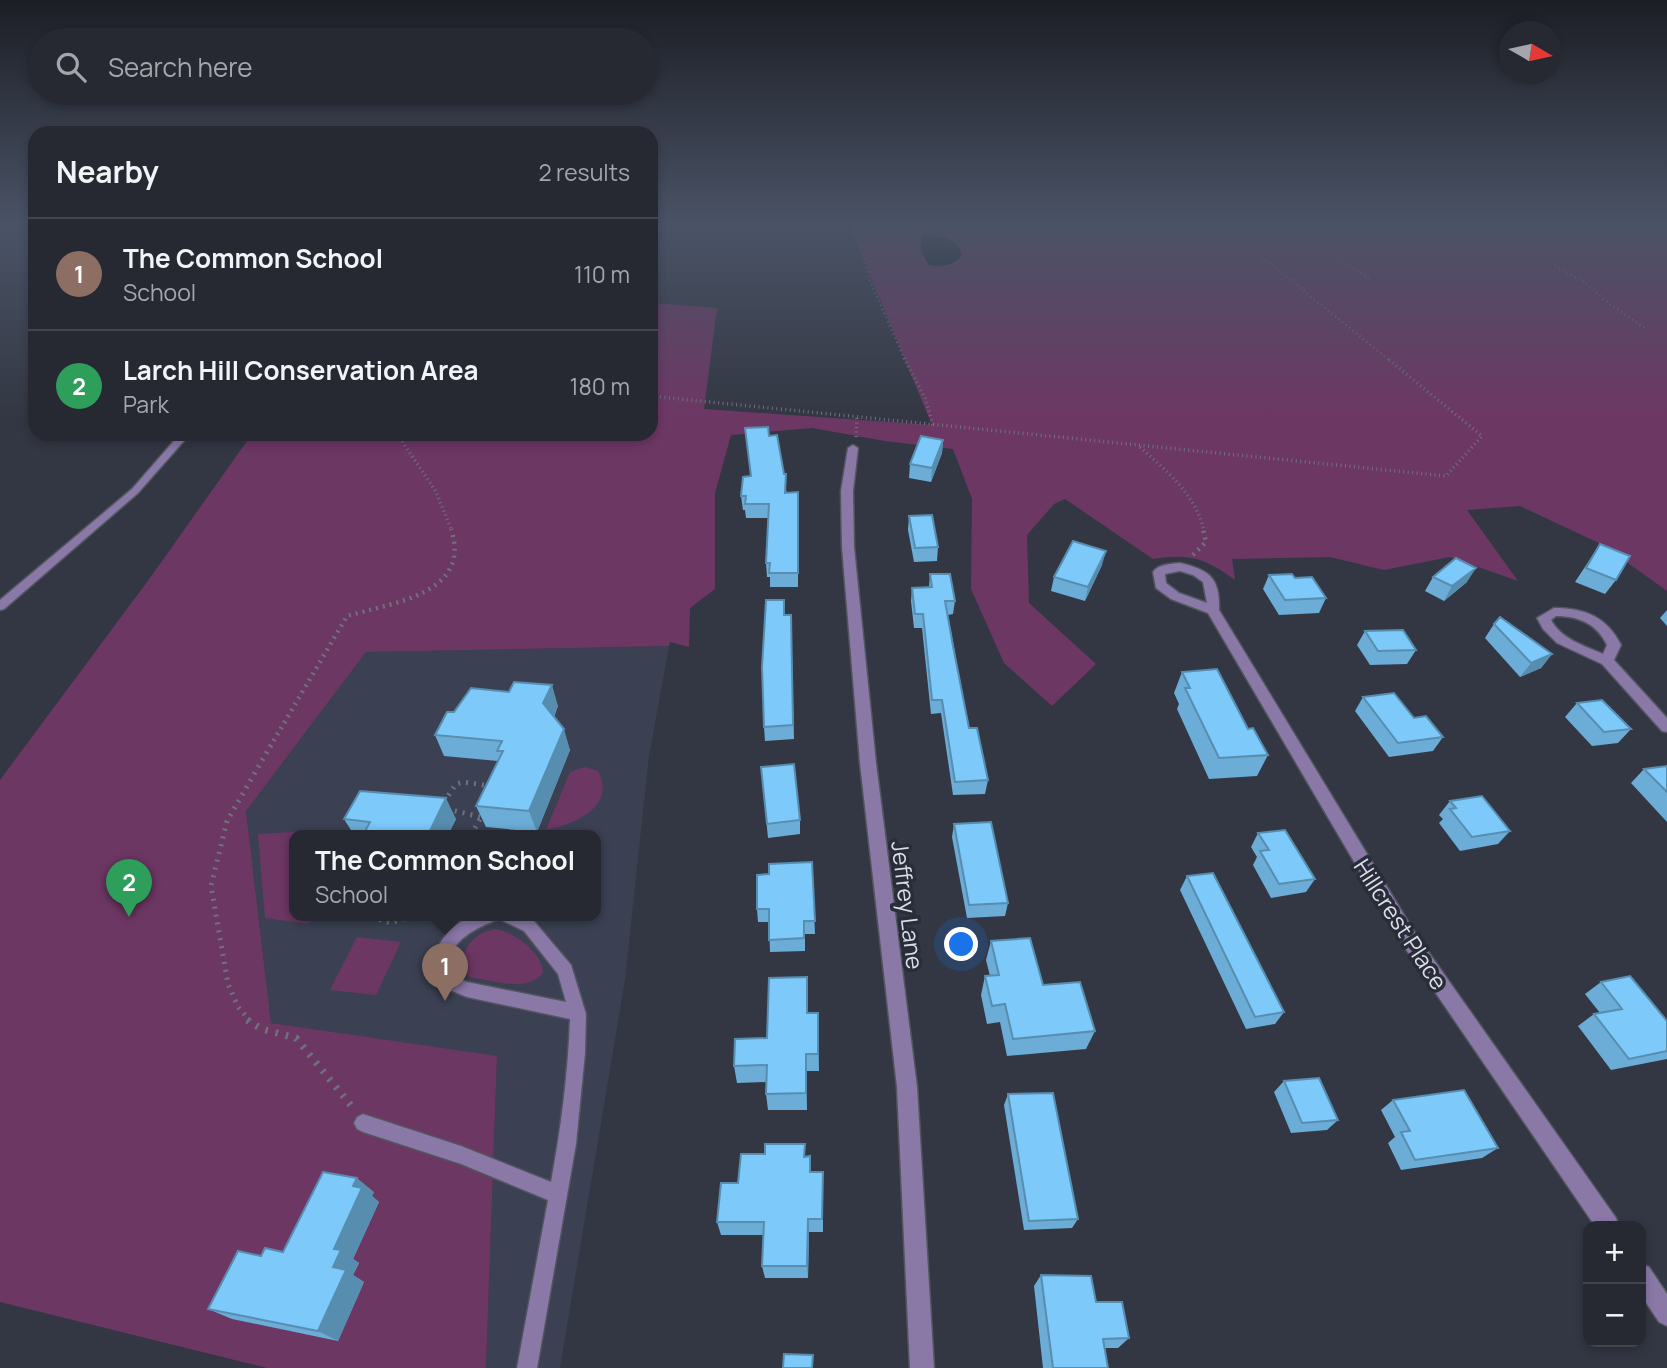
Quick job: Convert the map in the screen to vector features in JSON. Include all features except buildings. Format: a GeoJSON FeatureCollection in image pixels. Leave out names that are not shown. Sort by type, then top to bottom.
{"type":"FeatureCollection","features":[{"type":"Feature","properties":{"kind":"street","name":"Jeffrey Lane"},"geometry":{"type":"LineString","coordinates":[[853,448],[847,491],[848,547],[868,763],[907,1087],[922,1368]]}},
{"type":"Feature","properties":{"kind":"street","name":"Hillcrest Place"},"geometry":{"type":"LineString","coordinates":[[1186,568],[1199,573],[1213,586],[1213,610],[1409,939],[1605,1221]]}},
{"type":"Feature","properties":{"kind":"street"},"geometry":{"type":"LineString","coordinates":[[1186,568],[1163,569],[1158,576],[1160,585],[1175,596],[1213,610]]}},
{"type":"Feature","properties":{"kind":"street"},"geometry":{"type":"LineString","coordinates":[[1607,661],[1614,645],[1611,636],[1599,623],[1588,616],[1570,612],[1545,615],[1546,625],[1558,637],[1607,661],[1667,727]]}},
{"type":"Feature","properties":{"kind":"street"},"geometry":{"type":"LineString","coordinates":[[1646,1282],[1667,1314]]}},
{"type":"Feature","properties":{"kind":"lane"},"geometry":{"type":"LineString","coordinates":[[0,606],[135,491],[179,441]]}},
{"type":"Feature","properties":{"kind":"lane"},"geometry":{"type":"LineString","coordinates":[[480,921],[458,932],[449,942],[442,962],[442,973],[446,981],[462,989],[552,1004],[578,1014]]}},
{"type":"Feature","properties":{"kind":"lane"},"geometry":{"type":"LineString","coordinates":[[519,921],[529,926],[565,970],[578,1014],[577,1053],[567,1143],[527,1368]]}},
{"type":"Feature","properties":{"kind":"lane"},"geometry":{"type":"LineString","coordinates":[[363,1123],[464,1154],[556,1194]]}},
{"type":"Feature","properties":{"kind":"path"},"geometry":{"type":"LineString","coordinates":[[873,288],[903,356],[915,375],[930,410],[933,425]]}},
{"type":"Feature","properties":{"kind":"path"},"geometry":{"type":"LineString","coordinates":[[658,397],[1446,476],[1482,436],[1300,288]]}},
{"type":"Feature","properties":{"kind":"path"},"geometry":{"type":"LineString","coordinates":[[1592,288],[1604,300],[1646,329]]}},
{"type":"Feature","properties":{"kind":"path"},"geometry":{"type":"LineString","coordinates":[[363,1123],[333,1081],[296,1038],[262,1029],[246,1019],[238,1007],[228,984],[212,886],[227,821],[348,616],[431,590],[449,572],[454,556],[453,531],[438,493],[402,441]]}},
{"type":"Feature","properties":{"kind":"path"},"geometry":{"type":"LineString","coordinates":[[1139,446],[1183,486],[1203,520],[1206,542],[1186,568]]}},
{"type":"Feature","properties":{"kind":"path"},"geometry":{"type":"LineString","coordinates":[[474,830],[482,814],[449,810],[444,807],[444,800],[456,784],[463,782],[492,788],[491,777]]}},
{"type":"Feature","properties":{"kind":"path"},"geometry":{"type":"LineString","coordinates":[[379,921],[387,924],[404,921]]}},
{"type":"Feature","properties":{"kind":"shaded area"},"geometry":{"type":"Polygon","coordinates":[[[875,288],[1667,288],[1667,591],[1603,545],[1520,506],[1467,510],[1518,581],[1450,557],[1384,570],[1330,557],[1232,559],[1235,580],[1196,559],[1153,559],[1065,499],[1054,504],[1027,535],[1029,603],[1096,664],[1052,706],[1004,663],[971,589],[972,499],[953,449],[885,441],[812,428],[731,435],[715,493],[715,589],[690,608],[689,647],[670,642],[669,646],[366,652],[246,811],[271,1023],[497,1056],[486,1368],[267,1368],[0,1302],[0,780],[150,578],[247,441],[658,441],[658,304],[717,308],[704,409],[932,425],[875,288]]]}},
{"type":"Feature","properties":{"kind":"shaded area"},"geometry":{"type":"Polygon","coordinates":[[[669,646],[649,756],[625,979],[560,1368],[486,1368],[497,1057],[271,1023],[246,811],[366,652],[669,646]]]}},
{"type":"Feature","properties":{"kind":"shaded area"},"geometry":{"type":"Polygon","coordinates":[[[585,767],[598,771],[602,795],[597,804],[580,818],[546,830],[570,772],[585,767]]]}},
{"type":"Feature","properties":{"kind":"shaded area"},"geometry":{"type":"Polygon","coordinates":[[[289,832],[289,921],[309,921],[308,924],[265,918],[258,834],[289,832]]]}},
{"type":"Feature","properties":{"kind":"shaded area"},"geometry":{"type":"Polygon","coordinates":[[[495,929],[526,944],[538,958],[543,973],[536,979],[519,984],[470,977],[462,966],[468,946],[476,937],[495,929]]]}},
{"type":"Feature","properties":{"kind":"shaded area"},"geometry":{"type":"Polygon","coordinates":[[[357,937],[401,942],[376,995],[330,990],[357,937]]]}},
{"type":"Feature","properties":{"kind":"place","name":"Larch Hill Conservation Area"},"geometry":{"type":"Point","coordinates":[129,917]}},
{"type":"Feature","properties":{"kind":"place","name":"The Common School"},"geometry":{"type":"Point","coordinates":[445,1001]}}]}
